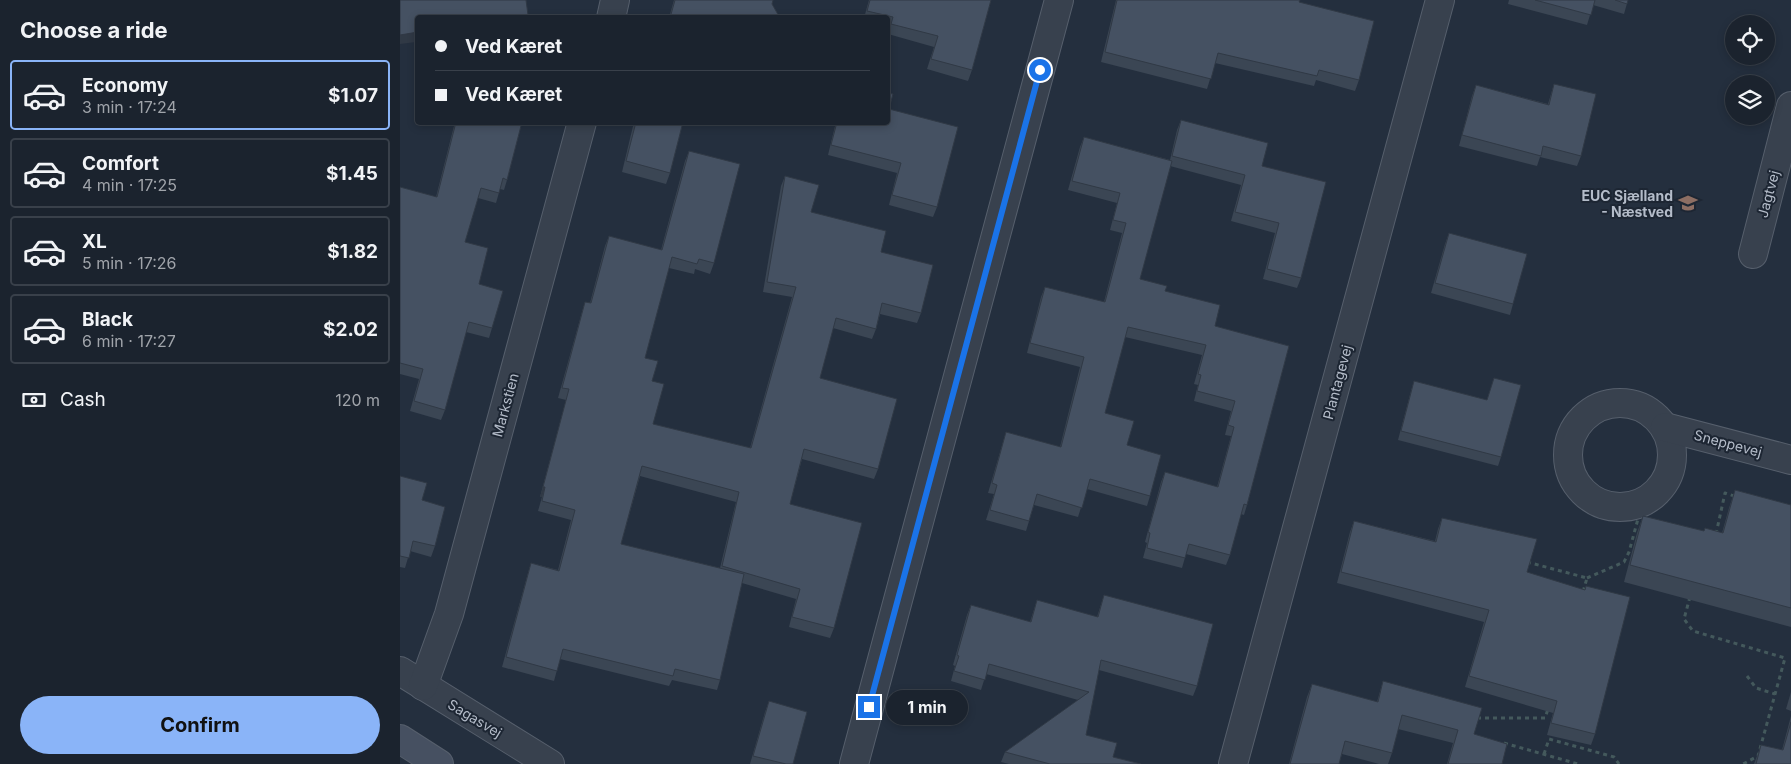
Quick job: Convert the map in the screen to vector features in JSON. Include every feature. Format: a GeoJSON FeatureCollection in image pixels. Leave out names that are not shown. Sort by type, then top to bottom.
{"type":"FeatureCollection","features":[{"type":"Feature","properties":{"kind":"street"},"geometry":{"type":"LineString","coordinates":[[612,15],[616,0]]}},
{"type":"Feature","properties":{"kind":"street"},"geometry":{"type":"LineString","coordinates":[[854,764],[1059,0]]}},
{"type":"Feature","properties":{"kind":"street","name":"Plantagevej"},"geometry":{"type":"LineString","coordinates":[[1233,764],[1440,0]]}},
{"type":"Feature","properties":{"kind":"street","name":"Jagtvej"},"geometry":{"type":"LineString","coordinates":[[1753,254],[1791,106]]}},
{"type":"Feature","properties":{"kind":"street","name":"Markstien"},"geometry":{"type":"LineString","coordinates":[[423,686],[448,614],[581,125]]}},
{"type":"Feature","properties":{"kind":"street","name":"Sneppevej"},"geometry":{"type":"LineString","coordinates":[[1624,403],[1640,406],[1654,414],[1665,427],[1672,444],[1673,462],[1668,479],[1656,494],[1642,504],[1624,508],[1606,506],[1590,498],[1577,486],[1569,469],[1567,451],[1571,435],[1580,421],[1592,410],[1607,404],[1624,403]]}},
{"type":"Feature","properties":{"kind":"street","name":"Sneppevej"},"geometry":{"type":"LineString","coordinates":[[1665,427],[1791,460]]}},
{"type":"Feature","properties":{"kind":"street","name":"Sagasvej"},"geometry":{"type":"LineString","coordinates":[[400,671],[550,764]]}},
{"type":"Feature","properties":{"kind":"street"},"geometry":{"type":"LineString","coordinates":[[400,739],[439,764]]}},
{"type":"Feature","properties":{"kind":"path"},"geometry":{"type":"LineString","coordinates":[[1715,540],[1725,493],[1744,498]]}},
{"type":"Feature","properties":{"kind":"path"},"geometry":{"type":"LineString","coordinates":[[1520,560],[1587,578],[1624,562],[1629,552],[1642,504]]}},
{"type":"Feature","properties":{"kind":"path"},"geometry":{"type":"LineString","coordinates":[[1581,597],[1587,578]]}},
{"type":"Feature","properties":{"kind":"path"},"geometry":{"type":"LineString","coordinates":[[1691,592],[1684,619],[1693,631],[1785,658],[1758,756],[1743,764]]}},
{"type":"Feature","properties":{"kind":"path"},"geometry":{"type":"LineString","coordinates":[[1747,676],[1756,688],[1775,694]]}},
{"type":"Feature","properties":{"kind":"path"},"geometry":{"type":"LineString","coordinates":[[1468,718],[1546,718],[1551,700]]}},
{"type":"Feature","properties":{"kind":"path"},"geometry":{"type":"LineString","coordinates":[[1544,754],[1549,739],[1614,757],[1620,764]]}},
{"type":"Feature","properties":{"kind":"path"},"geometry":{"type":"LineString","coordinates":[[1500,742],[1578,764]]}},
{"type":"Feature","properties":{"kind":"building"},"geometry":{"type":"Polygon","coordinates":[[[400,0],[526,0],[528,15],[415,15],[415,32],[400,35],[400,0]]]}},
{"type":"Feature","properties":{"kind":"building"},"geometry":{"type":"Polygon","coordinates":[[[675,0],[773,0],[772,4],[778,15],[671,15],[675,0]]]}},
{"type":"Feature","properties":{"kind":"building"},"geometry":{"type":"Polygon","coordinates":[[[870,0],[991,0],[972,70],[931,59],[938,36],[891,24],[893,17],[890,15],[867,11],[870,0]]]}},
{"type":"Feature","properties":{"kind":"building"},"geometry":{"type":"Polygon","coordinates":[[[1117,0],[1300,0],[1299,2],[1374,21],[1359,80],[1319,70],[1317,76],[1218,53],[1211,79],[1105,52],[1117,0]]]}},
{"type":"Feature","properties":{"kind":"building"},"geometry":{"type":"Polygon","coordinates":[[[1535,0],[1595,0],[1591,15],[1535,0]]]}},
{"type":"Feature","properties":{"kind":"building"},"geometry":{"type":"Polygon","coordinates":[[[1615,0],[1628,0],[1627,4],[1615,0]]]}},
{"type":"Feature","properties":{"kind":"building"},"geometry":{"type":"Polygon","coordinates":[[[1554,84],[1596,94],[1581,156],[1543,146],[1541,156],[1462,135],[1476,85],[1549,105],[1554,84]]]}},
{"type":"Feature","properties":{"kind":"building"},"geometry":{"type":"Polygon","coordinates":[[[890,93],[893,94],[890,105],[890,93]]]}},
{"type":"Feature","properties":{"kind":"building"},"geometry":{"type":"Polygon","coordinates":[[[890,109],[958,127],[937,207],[892,195],[901,163],[831,145],[836,125],[890,125],[890,109]]]}},
{"type":"Feature","properties":{"kind":"building"},"geometry":{"type":"Polygon","coordinates":[[[1181,120],[1268,143],[1262,166],[1326,182],[1301,278],[1267,269],[1279,223],[1235,212],[1245,175],[1172,156],[1181,120]]]}},
{"type":"Feature","properties":{"kind":"building"},"geometry":{"type":"Polygon","coordinates":[[[455,125],[521,125],[507,180],[503,178],[499,193],[481,188],[465,242],[488,248],[479,284],[503,291],[492,328],[469,322],[445,410],[414,401],[423,369],[400,363],[400,187],[437,197],[455,125]]]}},
{"type":"Feature","properties":{"kind":"building"},"geometry":{"type":"Polygon","coordinates":[[[635,125],[682,125],[670,173],[626,161],[635,125]]]}},
{"type":"Feature","properties":{"kind":"building"},"geometry":{"type":"Polygon","coordinates":[[[1084,137],[1172,161],[1140,279],[1167,286],[1165,291],[1220,305],[1215,326],[1289,346],[1247,505],[1244,504],[1230,555],[1189,544],[1185,558],[1147,548],[1150,533],[1148,532],[1165,472],[1218,487],[1234,427],[1228,425],[1235,401],[1197,391],[1201,375],[1198,374],[1206,345],[1128,327],[1105,413],[1134,421],[1127,445],[1161,455],[1150,496],[1090,479],[1082,508],[1037,494],[1029,521],[990,510],[997,485],[992,483],[1006,432],[1061,447],[1084,357],[1030,343],[1045,287],[1105,302],[1126,223],[1113,220],[1120,193],[1072,181],[1084,137]]]}},
{"type":"Feature","properties":{"kind":"building"},"geometry":{"type":"Polygon","coordinates":[[[689,151],[740,164],[714,263],[699,259],[697,264],[672,257],[645,358],[658,361],[652,381],[664,384],[653,424],[751,448],[796,287],[767,282],[785,176],[819,185],[811,212],[886,231],[881,252],[933,265],[921,313],[882,303],[876,329],[836,318],[820,378],[897,399],[878,469],[804,449],[790,504],[862,523],[834,628],[792,617],[800,589],[722,566],[739,492],[642,466],[621,544],[744,574],[720,680],[675,669],[673,676],[563,649],[557,671],[506,657],[531,563],[559,571],[575,510],[542,501],[545,487],[543,487],[569,389],[562,388],[585,302],[591,303],[609,236],[662,250],[689,151]]]}},
{"type":"Feature","properties":{"kind":"building"},"geometry":{"type":"Polygon","coordinates":[[[1449,233],[1527,254],[1513,304],[1435,283],[1449,233]]]}},
{"type":"Feature","properties":{"kind":"building"},"geometry":{"type":"Polygon","coordinates":[[[1494,378],[1521,385],[1501,457],[1401,431],[1414,381],[1487,400],[1494,378]]]}},
{"type":"Feature","properties":{"kind":"building"},"geometry":{"type":"Polygon","coordinates":[[[400,476],[427,483],[422,500],[445,507],[435,546],[413,541],[409,558],[400,556],[400,476]]]}},
{"type":"Feature","properties":{"kind":"building"},"geometry":{"type":"Polygon","coordinates":[[[1735,490],[1791,505],[1791,608],[1630,565],[1643,516],[1704,531],[1705,528],[1723,533],[1735,490]]]}},
{"type":"Feature","properties":{"kind":"building"},"geometry":{"type":"Polygon","coordinates":[[[1442,518],[1537,539],[1527,572],[1585,590],[1586,586],[1630,597],[1595,734],[1551,723],[1557,701],[1469,676],[1489,610],[1341,572],[1354,521],[1436,542],[1442,518]]]}},
{"type":"Feature","properties":{"kind":"building"},"geometry":{"type":"Polygon","coordinates":[[[1104,595],[1213,624],[1197,686],[1101,660],[1086,735],[1117,743],[1113,757],[1141,764],[1050,764],[1005,752],[1089,692],[989,664],[985,680],[954,671],[971,605],[1031,622],[1037,600],[1098,617],[1104,595]]]}},
{"type":"Feature","properties":{"kind":"building"},"geometry":{"type":"Polygon","coordinates":[[[1383,681],[1482,708],[1474,734],[1507,744],[1502,764],[1448,764],[1458,730],[1402,715],[1392,753],[1345,741],[1339,764],[1290,764],[1312,684],[1378,702],[1383,681]]]}},
{"type":"Feature","properties":{"kind":"building"},"geometry":{"type":"Polygon","coordinates":[[[769,701],[807,712],[793,764],[753,756],[769,701]]]}},
{"type":"Feature","properties":{"kind":"building"},"geometry":{"type":"Polygon","coordinates":[[[1791,722],[1791,764],[1756,764],[1761,745],[1783,750],[1791,722]]]}},
{"type":"Feature","properties":{"kind":"place","name":"EUC Sjælland - Næstved"},"geometry":{"type":"Point","coordinates":[1688,203]}},
{"type":"Feature","properties":{"kind":"route"},"geometry":{"type":"LineString","coordinates":[[869,707],[1040,70]]}}]}
